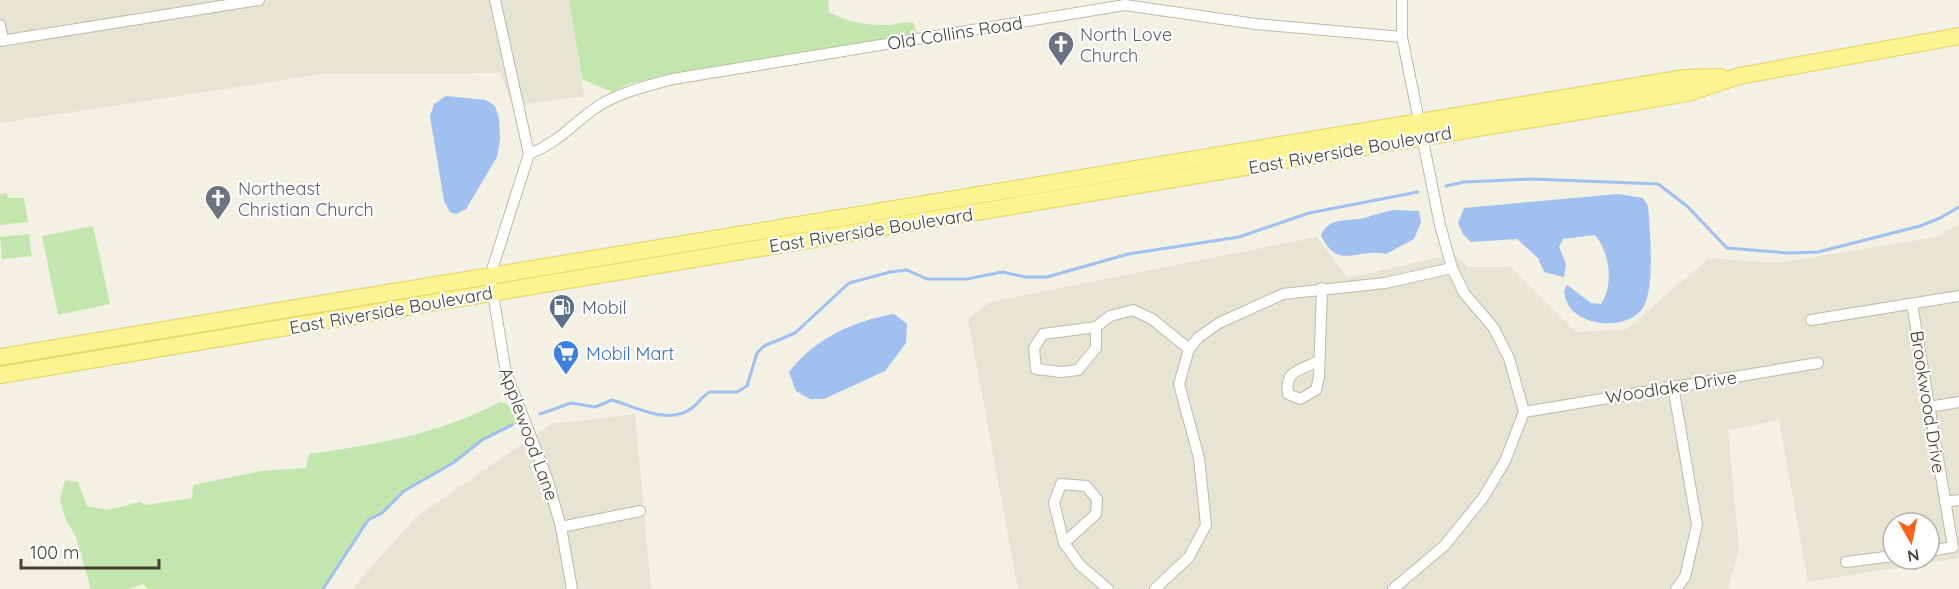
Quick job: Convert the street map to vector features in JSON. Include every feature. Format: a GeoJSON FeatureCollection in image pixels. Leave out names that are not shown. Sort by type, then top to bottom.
{"type":"FeatureCollection","features":[{"type":"Feature","properties":{"kind":"main road","name":"East Riverside Boulevard"},"geometry":{"type":"LineString","coordinates":[[0,375],[783,244],[1422,129],[1685,78],[1739,76],[1959,36]]}},
{"type":"Feature","properties":{"kind":"main road","name":"East Riverside Boulevard"},"geometry":{"type":"LineString","coordinates":[[0,357],[780,227],[1422,129]]}},
{"type":"Feature","properties":{"kind":"main road"},"geometry":{"type":"LineString","coordinates":[[780,227],[783,244]]}},
{"type":"Feature","properties":{"kind":"main road"},"geometry":{"type":"LineString","coordinates":[[69,346],[72,363]]}},
{"type":"Feature","properties":{"kind":"street"},"geometry":{"type":"LineString","coordinates":[[0,25],[1,41],[259,0]]}},
{"type":"Feature","properties":{"kind":"street"},"geometry":{"type":"LineString","coordinates":[[495,0],[529,154]]}},
{"type":"Feature","properties":{"kind":"street"},"geometry":{"type":"LineString","coordinates":[[1393,589],[1444,546],[1483,498],[1505,461],[1524,412],[1509,358],[1493,327],[1464,293],[1452,267],[1440,225],[1402,37],[1402,0]]}},
{"type":"Feature","properties":{"kind":"street","name":"Old Collins Road"},"geometry":{"type":"LineString","coordinates":[[529,154],[552,144],[596,107],[634,90],[673,79],[1125,5],[1256,24],[1402,37]]}},
{"type":"Feature","properties":{"kind":"street","name":"Applewood Lane"},"geometry":{"type":"LineString","coordinates":[[529,154],[490,276],[506,373],[547,478],[561,527],[572,589]]}},
{"type":"Feature","properties":{"kind":"street"},"geometry":{"type":"LineString","coordinates":[[1155,589],[1189,557],[1206,525],[1199,458],[1179,384],[1189,349],[1209,329],[1261,302],[1283,294],[1385,283],[1452,267]]}},
{"type":"Feature","properties":{"kind":"street"},"geometry":{"type":"LineString","coordinates":[[1319,361],[1322,288]]}},
{"type":"Feature","properties":{"kind":"street"},"geometry":{"type":"LineString","coordinates":[[1811,320],[1959,296]]}},
{"type":"Feature","properties":{"kind":"street","name":"Brookwood Drive"},"geometry":{"type":"LineString","coordinates":[[1912,304],[1953,547],[1941,549]]}},
{"type":"Feature","properties":{"kind":"street"},"geometry":{"type":"LineString","coordinates":[[1096,327],[1096,348],[1078,370],[1061,372],[1036,369],[1034,348],[1043,334],[1096,327],[1110,316],[1133,310],[1152,319],[1189,349]]}},
{"type":"Feature","properties":{"kind":"street","name":"Woodlake Drive"},"geometry":{"type":"LineString","coordinates":[[1524,412],[1818,363]]}},
{"type":"Feature","properties":{"kind":"street"},"geometry":{"type":"LineString","coordinates":[[1673,386],[1697,525],[1685,577],[1676,589]]}},
{"type":"Feature","properties":{"kind":"street"},"geometry":{"type":"LineString","coordinates":[[1929,407],[1959,402]]}},
{"type":"Feature","properties":{"kind":"street"},"geometry":{"type":"LineString","coordinates":[[1064,543],[1096,514],[1097,500],[1086,486],[1061,484],[1054,503],[1064,543],[1080,565],[1108,589]]}},
{"type":"Feature","properties":{"kind":"street"},"geometry":{"type":"LineString","coordinates":[[1945,502],[1959,500]]}},
{"type":"Feature","properties":{"kind":"street"},"geometry":{"type":"LineString","coordinates":[[561,527],[640,511]]}},
{"type":"Feature","properties":{"kind":"street"},"geometry":{"type":"LineString","coordinates":[[1846,562],[1881,558]]}},
{"type":"Feature","properties":{"kind":"shaded area"},"geometry":{"type":"Polygon","coordinates":[[[0,0],[569,0],[584,96],[513,106],[500,73],[323,74],[0,123],[0,0]]]}},
{"type":"Feature","properties":{"kind":"shaded area"},"geometry":{"type":"Polygon","coordinates":[[[1959,224],[1959,558],[1941,561],[1941,511],[1881,511],[1881,570],[1808,582],[1779,420],[1728,430],[1739,549],[1728,589],[1018,589],[968,319],[990,302],[1317,237],[1348,278],[1453,254],[1468,267],[1510,267],[1576,332],[1627,329],[1709,258],[1777,263],[1937,237],[1959,224]]]}},
{"type":"Feature","properties":{"kind":"shaded area"},"geometry":{"type":"Polygon","coordinates":[[[635,414],[651,589],[352,589],[415,518],[551,424],[635,414]]]}},
{"type":"Feature","properties":{"kind":"green space"},"geometry":{"type":"Polygon","coordinates":[[[569,0],[828,0],[829,12],[842,18],[870,24],[914,23],[917,36],[689,72],[628,84],[612,92],[582,79],[569,0]]]}},
{"type":"Feature","properties":{"kind":"green space"},"geometry":{"type":"Polygon","coordinates":[[[7,193],[8,198],[24,198],[28,222],[0,225],[0,194],[7,193]]]}},
{"type":"Feature","properties":{"kind":"green space"},"geometry":{"type":"Polygon","coordinates":[[[93,226],[110,304],[58,315],[42,236],[93,226]]]}},
{"type":"Feature","properties":{"kind":"green space"},"geometry":{"type":"Polygon","coordinates":[[[29,234],[32,256],[2,259],[0,237],[29,234]]]}},
{"type":"Feature","properties":{"kind":"green space"},"geometry":{"type":"Polygon","coordinates":[[[500,402],[508,404],[517,423],[482,440],[453,463],[410,487],[382,513],[367,520],[323,589],[149,589],[143,584],[128,589],[91,589],[76,537],[65,518],[60,499],[65,480],[78,482],[87,506],[107,510],[140,502],[146,505],[192,498],[193,485],[261,471],[306,468],[309,454],[407,437],[453,423],[500,402]]]}},
{"type":"Feature","properties":{"kind":"water"},"geometry":{"type":"Polygon","coordinates":[[[446,96],[486,100],[495,106],[499,118],[500,140],[497,157],[466,209],[456,214],[450,212],[444,201],[430,116],[434,104],[446,96]]]}},
{"type":"Feature","properties":{"kind":"water"},"geometry":{"type":"Polygon","coordinates":[[[1618,194],[1643,198],[1648,206],[1651,257],[1650,284],[1644,306],[1628,320],[1617,323],[1592,321],[1581,317],[1573,311],[1565,295],[1567,285],[1591,303],[1601,304],[1605,296],[1609,279],[1607,260],[1595,235],[1563,239],[1559,247],[1566,264],[1564,277],[1544,272],[1538,258],[1517,239],[1471,242],[1463,234],[1458,223],[1464,208],[1618,194]]]}},
{"type":"Feature","properties":{"kind":"water"},"geometry":{"type":"Polygon","coordinates":[[[1393,210],[1419,211],[1421,222],[1414,239],[1386,254],[1366,253],[1349,256],[1334,253],[1321,235],[1334,222],[1364,218],[1393,210]]]}},
{"type":"Feature","properties":{"kind":"water"},"geometry":{"type":"Polygon","coordinates":[[[894,314],[907,324],[906,343],[885,371],[824,399],[810,399],[796,391],[789,372],[810,350],[849,327],[894,314]]]}},
{"type":"Feature","properties":{"kind":"waterway"},"geometry":{"type":"LineString","coordinates":[[1446,186],[1464,182],[1532,179],[1658,184],[1687,206],[1727,248],[1788,253],[1818,252],[1920,226],[1959,207]]}},
{"type":"Feature","properties":{"kind":"waterway"},"geometry":{"type":"LineString","coordinates":[[540,414],[571,403],[595,407],[612,400],[652,413],[673,415],[692,408],[710,392],[737,392],[747,386],[757,353],[764,346],[795,333],[849,283],[890,272],[907,270],[927,279],[967,279],[1002,272],[1025,277],[1047,277],[1128,254],[1239,237],[1309,213],[1418,192]]}},
{"type":"Feature","properties":{"kind":"waterway"},"geometry":{"type":"LineString","coordinates":[[323,589],[368,520],[382,513],[404,491],[453,463],[482,440],[512,425]]}},
{"type":"Feature","properties":{"kind":"place","name":"North Love Church"},"geometry":{"type":"Point","coordinates":[1061,67]}},
{"type":"Feature","properties":{"kind":"place","name":"Northeast Christian Church"},"geometry":{"type":"Point","coordinates":[218,221]}},
{"type":"Feature","properties":{"kind":"place","name":"Mobil"},"geometry":{"type":"Point","coordinates":[562,330]}},
{"type":"Feature","properties":{"kind":"place","name":"Mobil Mart"},"geometry":{"type":"Point","coordinates":[566,376]}}]}
